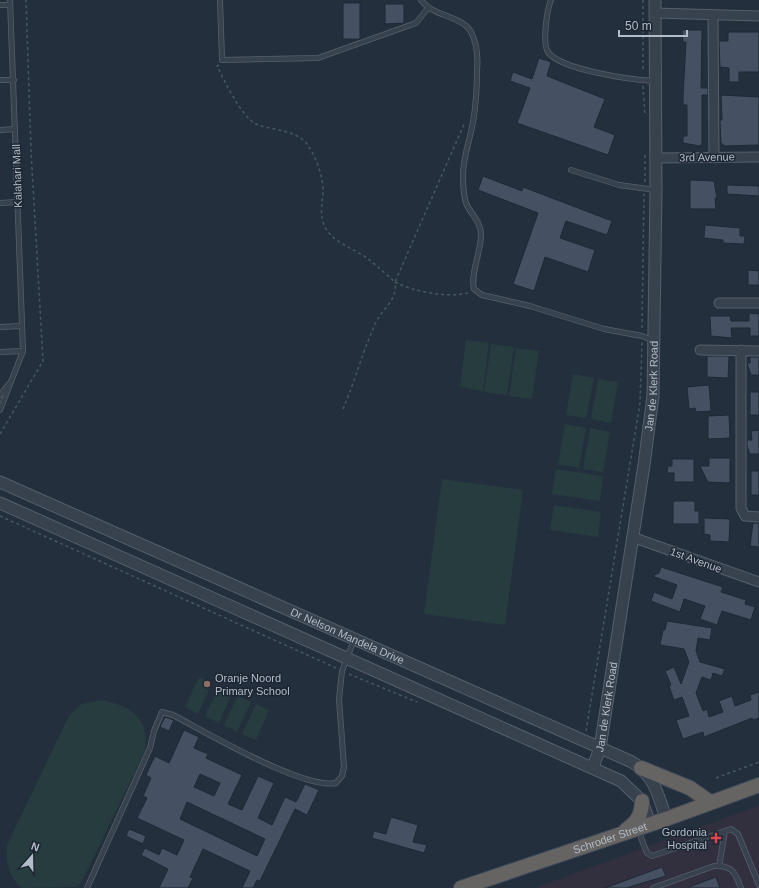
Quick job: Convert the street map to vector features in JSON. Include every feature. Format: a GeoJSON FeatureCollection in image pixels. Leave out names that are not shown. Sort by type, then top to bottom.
{"type":"FeatureCollection","features":[{"type":"Feature","properties":{"kind":"highway"},"geometry":{"type":"LineString","coordinates":[[641,768],[690,788],[710,802]]}},
{"type":"Feature","properties":{"kind":"highway","name":"Schroder Street"},"geometry":{"type":"LineString","coordinates":[[460,888],[666,819],[759,785]]}},
{"type":"Feature","properties":{"kind":"highway"},"geometry":{"type":"LineString","coordinates":[[619,835],[638,819],[642,813],[642,801]]}},
{"type":"Feature","properties":{"kind":"street","name":"Jan de Klerk Road"},"geometry":{"type":"LineString","coordinates":[[593,768],[600,748],[652,412],[654,341],[650,189],[656,158],[654,81],[655,0]]}},
{"type":"Feature","properties":{"kind":"street"},"geometry":{"type":"LineString","coordinates":[[655,13],[759,16]]}},
{"type":"Feature","properties":{"kind":"street"},"geometry":{"type":"LineString","coordinates":[[713,15],[714,157]]}},
{"type":"Feature","properties":{"kind":"street","name":"3rd Avenue"},"geometry":{"type":"LineString","coordinates":[[656,158],[759,157]]}},
{"type":"Feature","properties":{"kind":"street"},"geometry":{"type":"LineString","coordinates":[[718,303],[759,303]]}},
{"type":"Feature","properties":{"kind":"street"},"geometry":{"type":"LineString","coordinates":[[700,350],[759,351]]}},
{"type":"Feature","properties":{"kind":"street"},"geometry":{"type":"LineString","coordinates":[[741,350],[741,508],[745,516],[759,517]]}},
{"type":"Feature","properties":{"kind":"street","name":"Dr Nelson Mandela Drive"},"geometry":{"type":"LineString","coordinates":[[0,482],[600,748],[641,768],[655,784],[666,819]]}},
{"type":"Feature","properties":{"kind":"street","name":"Dr Nelson Mandela Drive"},"geometry":{"type":"LineString","coordinates":[[0,503],[621,781],[642,801],[644,826]]}},
{"type":"Feature","properties":{"kind":"street","name":"1st Avenue"},"geometry":{"type":"LineString","coordinates":[[632,537],[759,582]]}},
{"type":"Feature","properties":{"kind":"lane"},"geometry":{"type":"LineString","coordinates":[[220,0],[222,60],[318,58],[416,23],[428,8]]}},
{"type":"Feature","properties":{"kind":"lane"},"geometry":{"type":"LineString","coordinates":[[420,0],[428,8],[464,24],[472,34],[476,48],[477,90],[473,122],[464,162],[463,175],[466,203],[480,228],[480,251],[473,280],[476,292],[482,295],[530,306],[604,329],[642,336],[654,341]]}},
{"type":"Feature","properties":{"kind":"lane"},"geometry":{"type":"LineString","coordinates":[[551,0],[548,6],[545,45],[550,54],[577,67],[615,76],[654,81]]}},
{"type":"Feature","properties":{"kind":"lane"},"geometry":{"type":"LineString","coordinates":[[0,6],[10,2]]}},
{"type":"Feature","properties":{"kind":"lane","name":"Kalahari Mall"},"geometry":{"type":"LineString","coordinates":[[0,410],[23,351],[10,2]]}},
{"type":"Feature","properties":{"kind":"lane"},"geometry":{"type":"LineString","coordinates":[[0,80],[14,80]]}},
{"type":"Feature","properties":{"kind":"lane"},"geometry":{"type":"LineString","coordinates":[[0,130],[15,129]]}},
{"type":"Feature","properties":{"kind":"lane"},"geometry":{"type":"LineString","coordinates":[[571,170],[619,185],[650,189]]}},
{"type":"Feature","properties":{"kind":"lane"},"geometry":{"type":"LineString","coordinates":[[0,203],[18,202]]}},
{"type":"Feature","properties":{"kind":"lane"},"geometry":{"type":"LineString","coordinates":[[0,327],[22,326]]}},
{"type":"Feature","properties":{"kind":"lane"},"geometry":{"type":"LineString","coordinates":[[0,352],[23,351]]}},
{"type":"Feature","properties":{"kind":"lane","name":"Kalahari Mall"},"geometry":{"type":"LineString","coordinates":[[0,395],[11,383]]}},
{"type":"Feature","properties":{"kind":"lane"},"geometry":{"type":"LineString","coordinates":[[88,888],[150,748],[154,731],[161,713],[166,712],[173,715],[272,766],[321,783],[336,783],[342,776],[344,767],[339,700],[342,671],[354,640]]}},
{"type":"Feature","properties":{"kind":"lane"},"geometry":{"type":"LineString","coordinates":[[644,826],[647,853],[652,856],[731,829],[738,834],[759,885]]}},
{"type":"Feature","properties":{"kind":"lane"},"geometry":{"type":"LineString","coordinates":[[719,866],[725,831]]}},
{"type":"Feature","properties":{"kind":"lane"},"geometry":{"type":"LineString","coordinates":[[653,888],[724,865],[736,876],[741,888]]}},
{"type":"Feature","properties":{"kind":"path"},"geometry":{"type":"LineString","coordinates":[[0,434],[43,361],[31,151],[26,0]]}},
{"type":"Feature","properties":{"kind":"path"},"geometry":{"type":"LineString","coordinates":[[643,0],[643,80],[645,119]]}},
{"type":"Feature","properties":{"kind":"path"},"geometry":{"type":"LineString","coordinates":[[222,60],[217,66],[239,106],[255,124],[292,134],[306,142],[320,170],[322,183],[320,210],[324,226],[331,236],[366,257],[395,282],[412,290],[458,296],[476,292]]}},
{"type":"Feature","properties":{"kind":"path"},"geometry":{"type":"LineString","coordinates":[[343,409],[376,321],[390,304],[396,290],[395,282],[466,119]]}},
{"type":"Feature","properties":{"kind":"path"},"geometry":{"type":"LineString","coordinates":[[579,728],[586,731],[640,403],[650,189],[645,150]]}},
{"type":"Feature","properties":{"kind":"path"},"geometry":{"type":"LineString","coordinates":[[0,516],[342,671],[422,704]]}},
{"type":"Feature","properties":{"kind":"path"},"geometry":{"type":"LineString","coordinates":[[716,778],[759,762]]}},
{"type":"Feature","properties":{"kind":"shaded area","name":"Gordonia Hospital"},"geometry":{"type":"Polygon","coordinates":[[[759,806],[759,888],[535,888],[733,815],[759,806]]]}},
{"type":"Feature","properties":{"kind":"green space"},"geometry":{"type":"Polygon","coordinates":[[[466,340],[489,343],[483,391],[460,387],[466,340]]]}},
{"type":"Feature","properties":{"kind":"green space"},"geometry":{"type":"Polygon","coordinates":[[[491,344],[514,347],[507,395],[484,392],[491,344]]]}},
{"type":"Feature","properties":{"kind":"green space"},"geometry":{"type":"Polygon","coordinates":[[[516,348],[539,351],[532,399],[509,396],[516,348]]]}},
{"type":"Feature","properties":{"kind":"green space"},"geometry":{"type":"Polygon","coordinates":[[[573,374],[594,378],[586,418],[566,415],[573,374]]]}},
{"type":"Feature","properties":{"kind":"green space"},"geometry":{"type":"Polygon","coordinates":[[[598,379],[618,382],[611,423],[591,419],[598,379]]]}},
{"type":"Feature","properties":{"kind":"green space"},"geometry":{"type":"Polygon","coordinates":[[[565,424],[586,428],[579,468],[558,464],[565,424]]]}},
{"type":"Feature","properties":{"kind":"green space"},"geometry":{"type":"Polygon","coordinates":[[[590,428],[610,432],[603,472],[583,469],[590,428]]]}},
{"type":"Feature","properties":{"kind":"green space"},"geometry":{"type":"Polygon","coordinates":[[[556,469],[603,476],[600,501],[552,494],[556,469]]]}},
{"type":"Feature","properties":{"kind":"green space"},"geometry":{"type":"Polygon","coordinates":[[[442,479],[523,490],[505,625],[424,614],[442,479]]]}},
{"type":"Feature","properties":{"kind":"green space"},"geometry":{"type":"Polygon","coordinates":[[[554,505],[601,512],[598,537],[550,530],[554,505]]]}},
{"type":"Feature","properties":{"kind":"green space"},"geometry":{"type":"Polygon","coordinates":[[[199,677],[212,683],[198,714],[185,707],[199,677]]]}},
{"type":"Feature","properties":{"kind":"green space"},"geometry":{"type":"Polygon","coordinates":[[[219,687],[232,693],[219,723],[205,716],[219,687]]]}},
{"type":"Feature","properties":{"kind":"green space"},"geometry":{"type":"Polygon","coordinates":[[[238,696],[251,702],[237,732],[224,725],[238,696]]]}},
{"type":"Feature","properties":{"kind":"green space"},"geometry":{"type":"Polygon","coordinates":[[[102,700],[122,706],[137,716],[142,722],[145,730],[145,751],[83,879],[77,887],[22,888],[14,879],[9,869],[7,863],[7,845],[69,716],[82,704],[102,700]]]}},
{"type":"Feature","properties":{"kind":"green space"},"geometry":{"type":"Polygon","coordinates":[[[256,704],[269,710],[256,740],[242,734],[256,704]]]}},
{"type":"Feature","properties":{"kind":"building"},"geometry":{"type":"Polygon","coordinates":[[[343,3],[360,3],[360,39],[343,39],[343,3]]]}},
{"type":"Feature","properties":{"kind":"building"},"geometry":{"type":"Polygon","coordinates":[[[385,4],[404,4],[404,23],[385,24],[385,4]]]}},
{"type":"Feature","properties":{"kind":"building"},"geometry":{"type":"Polygon","coordinates":[[[682,30],[702,30],[701,88],[708,88],[708,95],[702,95],[702,144],[700,146],[683,143],[683,136],[687,136],[687,105],[683,105],[686,42],[683,42],[682,30]]]}},
{"type":"Feature","properties":{"kind":"building"},"geometry":{"type":"Polygon","coordinates":[[[728,32],[759,32],[759,72],[739,72],[739,82],[729,82],[729,68],[720,67],[719,41],[728,41],[728,32]]]}},
{"type":"Feature","properties":{"kind":"building"},"geometry":{"type":"Polygon","coordinates":[[[539,58],[551,62],[547,76],[605,99],[594,127],[615,135],[608,155],[517,123],[530,88],[510,81],[513,72],[532,79],[539,58]]]}},
{"type":"Feature","properties":{"kind":"building"},"geometry":{"type":"Polygon","coordinates":[[[721,95],[759,97],[759,145],[723,146],[723,144],[721,144],[721,95]]]}},
{"type":"Feature","properties":{"kind":"building"},"geometry":{"type":"Polygon","coordinates":[[[483,176],[522,191],[523,187],[612,221],[607,235],[566,221],[560,238],[595,250],[588,272],[545,257],[534,291],[513,284],[538,213],[478,190],[483,176]]]}},
{"type":"Feature","properties":{"kind":"building"},"geometry":{"type":"Polygon","coordinates":[[[690,180],[714,181],[717,198],[715,198],[716,209],[690,209],[690,180]]]}},
{"type":"Feature","properties":{"kind":"building"},"geometry":{"type":"Polygon","coordinates":[[[727,185],[759,186],[759,196],[727,194],[727,185]]]}},
{"type":"Feature","properties":{"kind":"building"},"geometry":{"type":"Polygon","coordinates":[[[705,225],[740,228],[740,236],[745,236],[744,244],[723,243],[723,240],[704,238],[705,225]]]}},
{"type":"Feature","properties":{"kind":"building"},"geometry":{"type":"Polygon","coordinates":[[[748,270],[759,271],[759,285],[748,285],[748,270]]]}},
{"type":"Feature","properties":{"kind":"building"},"geometry":{"type":"Polygon","coordinates":[[[749,313],[759,314],[759,336],[750,336],[750,328],[731,328],[732,338],[711,336],[710,316],[730,316],[731,321],[749,321],[749,313]]]}},
{"type":"Feature","properties":{"kind":"building"},"geometry":{"type":"Polygon","coordinates":[[[707,356],[729,356],[728,378],[707,377],[707,356]]]}},
{"type":"Feature","properties":{"kind":"building"},"geometry":{"type":"Polygon","coordinates":[[[750,357],[759,357],[759,375],[751,375],[747,363],[750,363],[750,357]]]}},
{"type":"Feature","properties":{"kind":"building"},"geometry":{"type":"Polygon","coordinates":[[[709,385],[711,411],[696,412],[695,408],[689,409],[687,387],[709,385]]]}},
{"type":"Feature","properties":{"kind":"building"},"geometry":{"type":"Polygon","coordinates":[[[750,392],[759,392],[759,415],[750,415],[750,392]]]}},
{"type":"Feature","properties":{"kind":"building"},"geometry":{"type":"Polygon","coordinates":[[[729,415],[730,438],[708,439],[708,416],[729,415]]]}},
{"type":"Feature","properties":{"kind":"building"},"geometry":{"type":"Polygon","coordinates":[[[759,430],[759,454],[750,454],[747,446],[747,440],[752,440],[751,431],[759,430]]]}},
{"type":"Feature","properties":{"kind":"building"},"geometry":{"type":"Polygon","coordinates":[[[709,458],[730,458],[730,483],[708,482],[700,466],[709,466],[709,458]]]}},
{"type":"Feature","properties":{"kind":"building"},"geometry":{"type":"Polygon","coordinates":[[[672,459],[694,459],[694,482],[674,482],[674,473],[667,473],[668,466],[672,466],[672,459]]]}},
{"type":"Feature","properties":{"kind":"building"},"geometry":{"type":"Polygon","coordinates":[[[751,471],[759,471],[759,495],[751,495],[751,471]]]}},
{"type":"Feature","properties":{"kind":"building"},"geometry":{"type":"Polygon","coordinates":[[[673,501],[695,501],[695,511],[699,511],[699,524],[673,524],[673,501]]]}},
{"type":"Feature","properties":{"kind":"building"},"geometry":{"type":"Polygon","coordinates":[[[704,518],[730,519],[729,542],[710,541],[710,535],[704,534],[704,518]]]}},
{"type":"Feature","properties":{"kind":"building"},"geometry":{"type":"Polygon","coordinates":[[[753,523],[759,523],[759,547],[750,546],[753,523]]]}},
{"type":"Feature","properties":{"kind":"building"},"geometry":{"type":"Polygon","coordinates":[[[661,567],[723,587],[721,592],[746,600],[745,604],[755,607],[751,620],[722,611],[717,625],[700,619],[705,606],[684,599],[680,612],[651,601],[654,592],[672,599],[677,585],[652,576],[659,573],[661,567]]]}},
{"type":"Feature","properties":{"kind":"building"},"geometry":{"type":"Polygon","coordinates":[[[667,621],[712,628],[710,640],[698,638],[696,651],[700,662],[725,669],[722,676],[713,673],[711,680],[702,677],[696,693],[703,711],[707,709],[709,717],[723,712],[719,701],[732,696],[735,706],[751,700],[750,695],[759,692],[759,718],[753,720],[752,718],[704,737],[703,732],[683,739],[676,720],[689,716],[682,697],[674,700],[669,686],[671,685],[665,671],[674,667],[681,684],[689,662],[684,649],[660,645],[663,630],[665,630],[667,621]]]}},
{"type":"Feature","properties":{"kind":"building"},"geometry":{"type":"Polygon","coordinates":[[[165,717],[174,720],[169,731],[160,727],[165,717]]]}},
{"type":"Feature","properties":{"kind":"building"},"geometry":{"type":"Polygon","coordinates":[[[184,730],[199,737],[194,748],[208,754],[206,758],[242,775],[228,804],[242,810],[258,776],[274,783],[258,818],[272,825],[285,797],[296,802],[305,784],[319,790],[307,815],[295,809],[260,881],[257,880],[253,888],[242,888],[250,871],[203,849],[190,877],[193,878],[188,888],[159,888],[168,869],[141,855],[145,848],[159,855],[162,848],[177,855],[184,840],[137,818],[147,798],[143,796],[151,778],[146,775],[155,756],[169,763],[184,730]],[[200,774],[194,787],[214,796],[220,783],[200,774]],[[187,802],[180,819],[257,856],[265,839],[187,802]]]}},
{"type":"Feature","properties":{"kind":"building"},"geometry":{"type":"Polygon","coordinates":[[[391,817],[418,825],[413,842],[427,845],[424,853],[372,838],[374,831],[386,834],[391,817]]]}},
{"type":"Feature","properties":{"kind":"building"},"geometry":{"type":"Polygon","coordinates":[[[129,829],[146,836],[143,844],[126,836],[129,829]]]}},
{"type":"Feature","properties":{"kind":"building"},"geometry":{"type":"Polygon","coordinates":[[[662,867],[666,876],[626,888],[605,888],[662,867]]]}},
{"type":"Feature","properties":{"kind":"building"},"geometry":{"type":"Polygon","coordinates":[[[716,877],[720,888],[689,887],[716,877]]]}},
{"type":"Feature","properties":{"kind":"place","name":"Oranje Noord Primary School"},"geometry":{"type":"Point","coordinates":[207,684]}},
{"type":"Feature","properties":{"kind":"place","name":"Gordonia Hospital"},"geometry":{"type":"Point","coordinates":[716,838]}}]}
